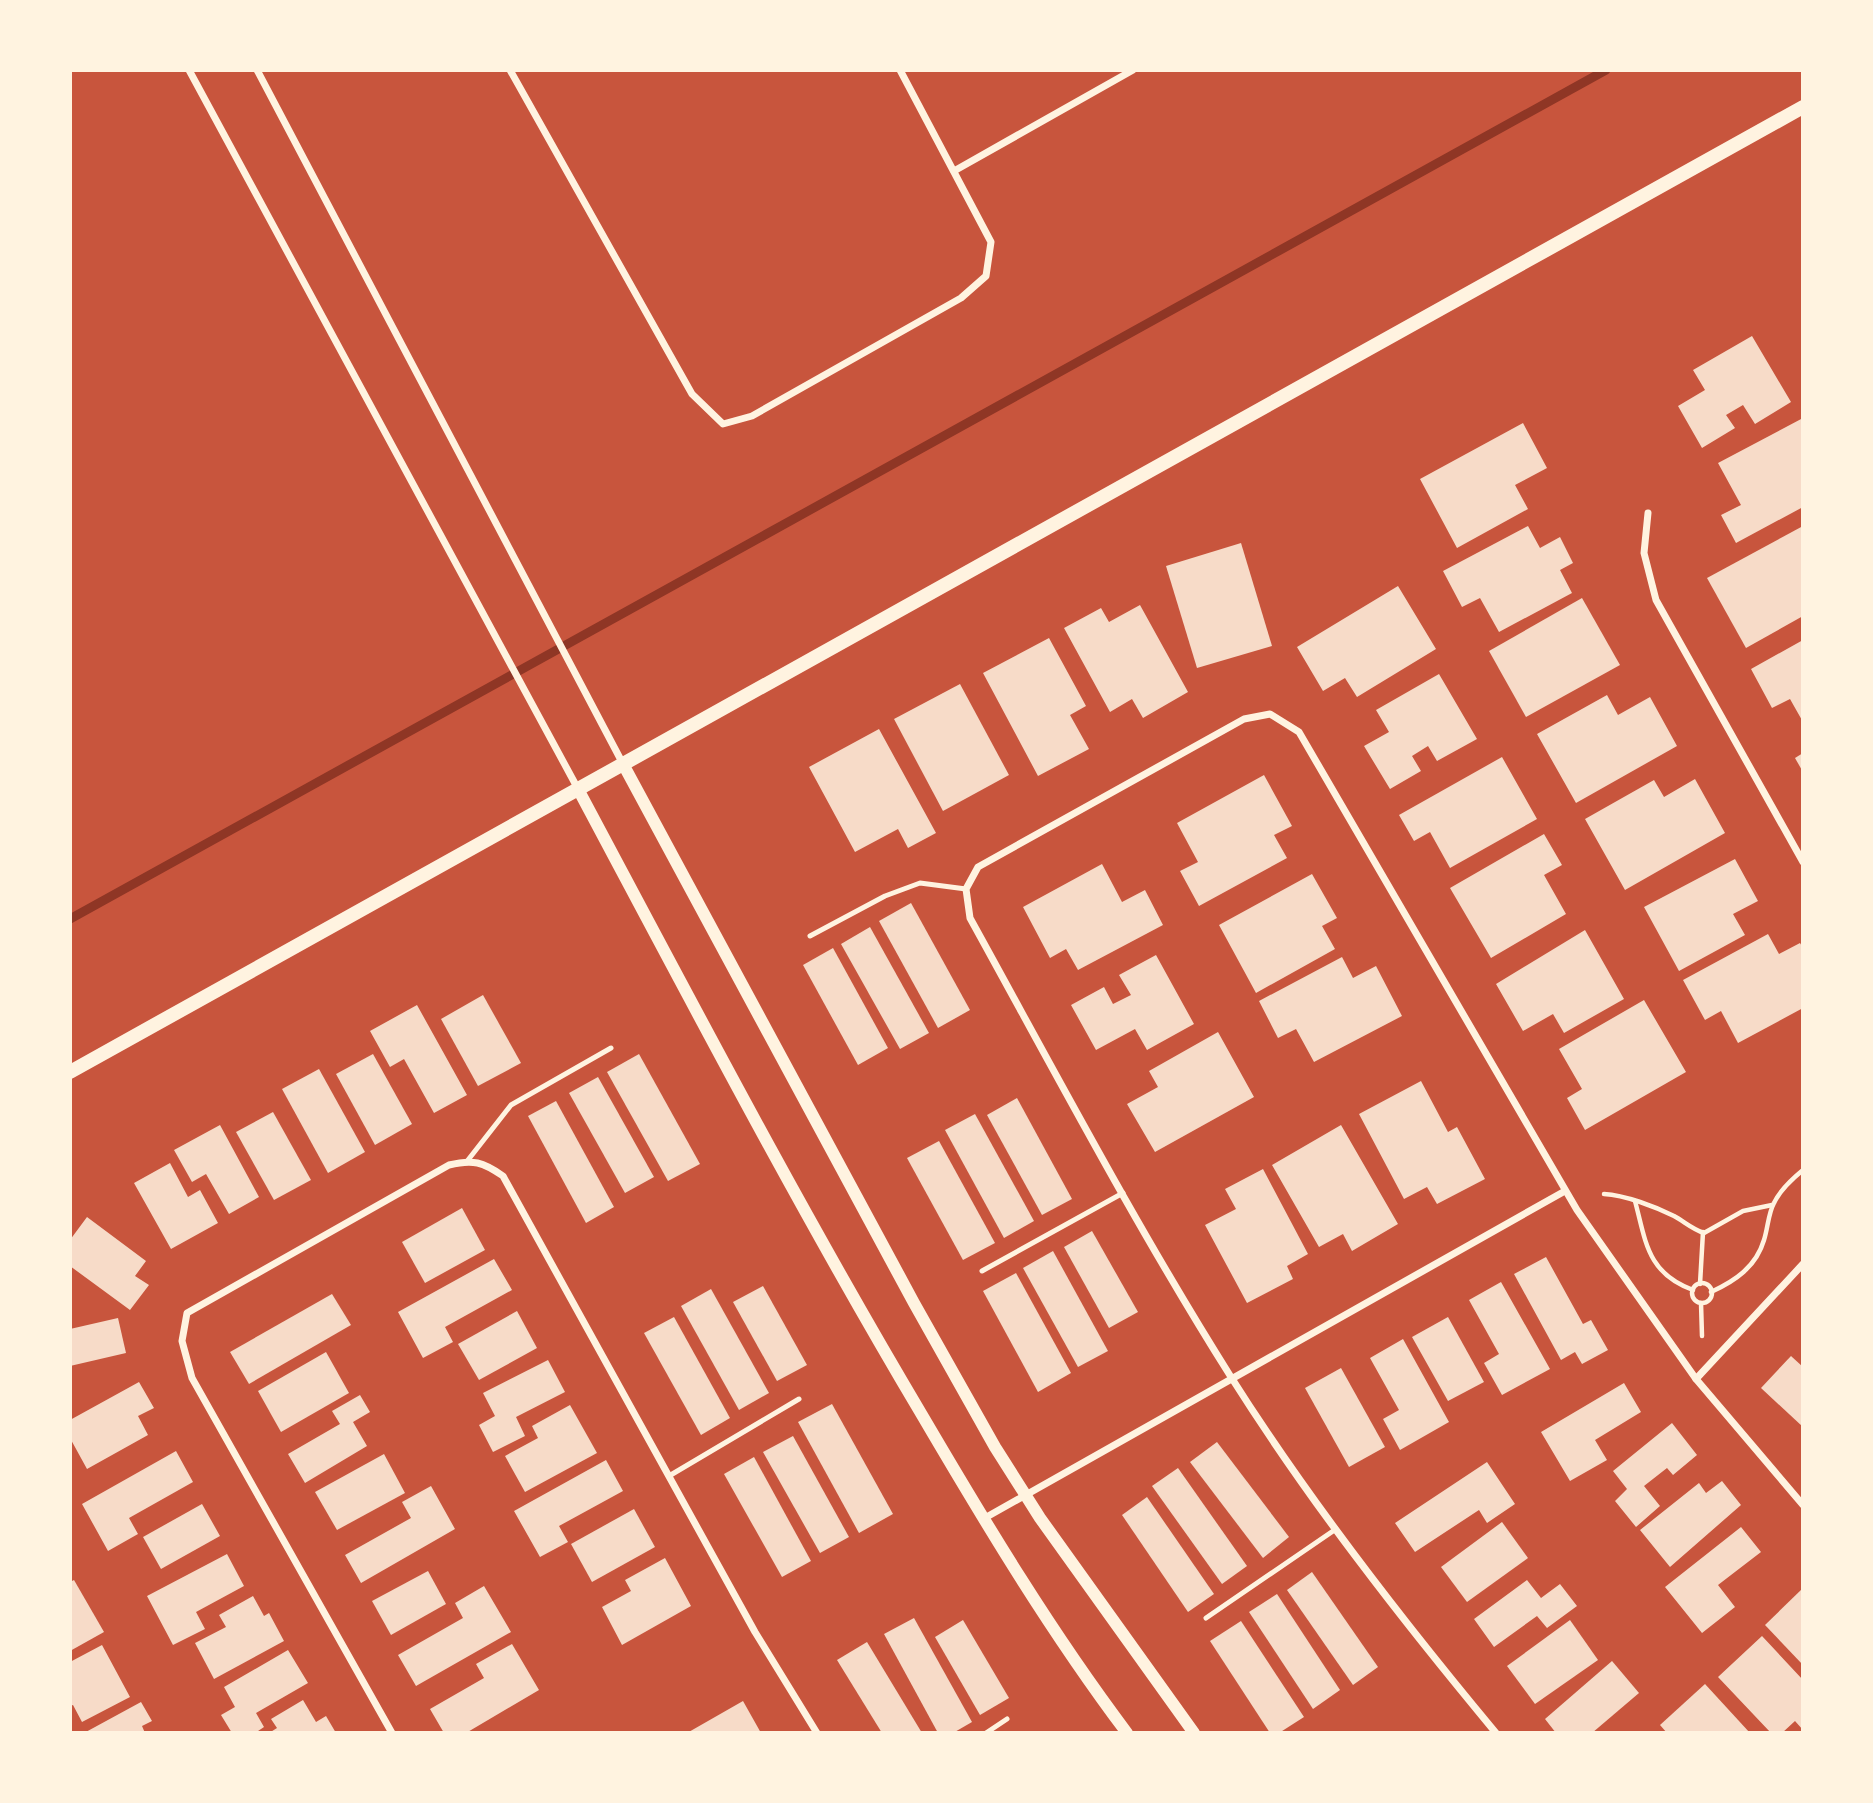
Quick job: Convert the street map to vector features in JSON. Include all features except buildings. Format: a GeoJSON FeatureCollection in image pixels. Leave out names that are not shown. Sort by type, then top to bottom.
{"type":"FeatureCollection","features":[{"type":"Feature","properties":{"kind":"main road"},"geometry":{"type":"LineString","coordinates":[[70,1072],[1803,107]]}},
{"type":"Feature","properties":{"kind":"street"},"geometry":{"type":"LineString","coordinates":[[189,70],[865,1320],[1038,1606],[1128,1733]]}},
{"type":"Feature","properties":{"kind":"street"},"geometry":{"type":"LineString","coordinates":[[257,70],[554,636],[914,1303],[995,1447],[1048,1530],[1194,1733]]}},
{"type":"Feature","properties":{"kind":"street"},"geometry":{"type":"LineString","coordinates":[[510,70],[692,394],[723,424],[752,416],[961,298],[986,276],[991,242],[900,70]]}},
{"type":"Feature","properties":{"kind":"street"},"geometry":{"type":"LineString","coordinates":[[954,171],[1133,70]]}},
{"type":"Feature","properties":{"kind":"street"},"geometry":{"type":"LineString","coordinates":[[1648,513],[1644,553],[1656,600],[1803,862]]}},
{"type":"Feature","properties":{"kind":"street"},"geometry":{"type":"LineString","coordinates":[[1496,1733],[1426,1649],[1336,1529],[1231,1378],[1122,1193],[970,918],[966,889],[978,866],[1244,719],[1270,714],[1299,732],[1565,1191],[1696,1379],[1803,1505]]}},
{"type":"Feature","properties":{"kind":"street"},"geometry":{"type":"LineString","coordinates":[[392,1733],[192,1378],[182,1341],[187,1313],[449,1165],[468,1160],[488,1166],[503,1176],[755,1632],[817,1733]]}},
{"type":"Feature","properties":{"kind":"street"},"geometry":{"type":"LineString","coordinates":[[983,1519],[1565,1191]]}},
{"type":"Feature","properties":{"kind":"street"},"geometry":{"type":"LineString","coordinates":[[1696,1379],[1803,1264]]}},
{"type":"Feature","properties":{"kind":"lane"},"geometry":{"type":"LineString","coordinates":[[810,936],[885,896],[920,883],[966,889]]}},
{"type":"Feature","properties":{"kind":"lane"},"geometry":{"type":"LineString","coordinates":[[468,1160],[511,1105],[611,1048]]}},
{"type":"Feature","properties":{"kind":"lane"},"geometry":{"type":"LineString","coordinates":[[982,1271],[1122,1193]]}},
{"type":"Feature","properties":{"kind":"lane"},"geometry":{"type":"LineString","coordinates":[[669,1476],[799,1399]]}},
{"type":"Feature","properties":{"kind":"lane"},"geometry":{"type":"LineString","coordinates":[[1206,1618],[1336,1529]]}},
{"type":"Feature","properties":{"kind":"lane"},"geometry":{"type":"LineString","coordinates":[[986,1733],[1007,1720]]}},
{"type":"Feature","properties":{"kind":"path"},"geometry":{"type":"LineString","coordinates":[[1711,1292],[1731,1283],[1746,1271],[1758,1256],[1772,1206],[1788,1184],[1803,1170]]}},
{"type":"Feature","properties":{"kind":"path"},"geometry":{"type":"LineString","coordinates":[[1604,1194],[1617,1194],[1664,1211],[1691,1229],[1703,1232],[1743,1211],[1772,1206]]}},
{"type":"Feature","properties":{"kind":"path"},"geometry":{"type":"LineString","coordinates":[[1634,1200],[1645,1247],[1654,1262],[1678,1284],[1693,1290]]}},
{"type":"Feature","properties":{"kind":"path"},"geometry":{"type":"LineString","coordinates":[[1693,1290],[1700,1284],[1703,1232]]}},
{"type":"Feature","properties":{"kind":"path"},"geometry":{"type":"LineString","coordinates":[[1693,1290],[1694,1299],[1701,1303],[1708,1301],[1711,1292],[1708,1286],[1700,1284]]}},
{"type":"Feature","properties":{"kind":"path"},"geometry":{"type":"LineString","coordinates":[[1701,1303],[1702,1336]]}},
{"type":"Feature","properties":{"kind":"waterway"},"geometry":{"type":"LineString","coordinates":[[70,919],[1606,70]]}}]}
